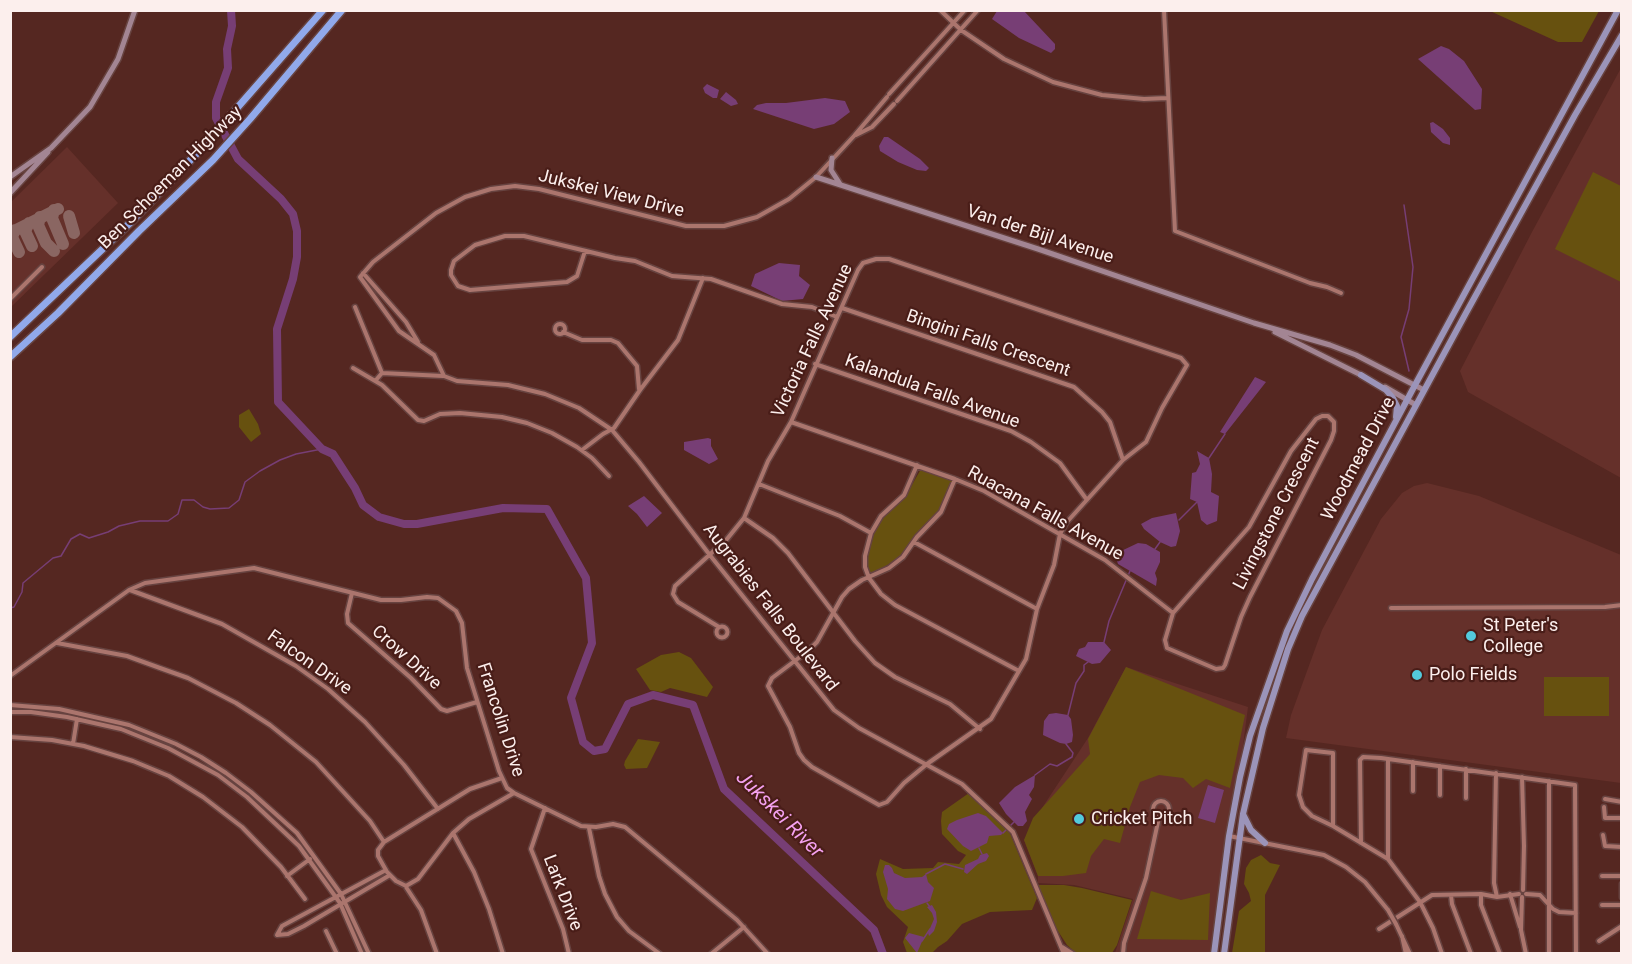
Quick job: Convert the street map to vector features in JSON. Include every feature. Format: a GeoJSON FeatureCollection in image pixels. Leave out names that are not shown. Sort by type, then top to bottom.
{"type":"FeatureCollection","features":[{"type":"Feature","properties":{"kind":"highway","name":"Ben Schoeman Highway"},"geometry":{"type":"LineString","coordinates":[[10,337],[123,230],[202,148],[323,10]]}},
{"type":"Feature","properties":{"kind":"highway","name":"Ben Schoeman Highway"},"geometry":{"type":"LineString","coordinates":[[10,357],[213,160],[342,10]]}},
{"type":"Feature","properties":{"kind":"main road","name":"Woodmead Drive"},"geometry":{"type":"LineString","coordinates":[[1214,954],[1229,836],[1250,736],[1276,657],[1300,602],[1407,399],[1618,10]]}},
{"type":"Feature","properties":{"kind":"main road","name":"Woodmead Drive"},"geometry":{"type":"LineString","coordinates":[[1224,954],[1243,814],[1263,728],[1288,649],[1323,575],[1575,115],[1622,35]]}},
{"type":"Feature","properties":{"kind":"main road"},"geometry":{"type":"LineString","coordinates":[[1361,375],[1386,390],[1393,398],[1397,411],[1393,426]]}},
{"type":"Feature","properties":{"kind":"main road"},"geometry":{"type":"LineString","coordinates":[[1243,814],[1251,830],[1265,843]]}},
{"type":"Feature","properties":{"kind":"street"},"geometry":{"type":"LineString","coordinates":[[10,193],[79,121],[100,92],[118,59],[135,10]]}},
{"type":"Feature","properties":{"kind":"street"},"geometry":{"type":"LineString","coordinates":[[940,10],[961,30],[1020,68],[1070,87],[1122,98],[1167,98]]}},
{"type":"Feature","properties":{"kind":"street","name":"Jukskei View Drive"},"geometry":{"type":"LineString","coordinates":[[361,275],[373,262],[436,213],[465,197],[491,189],[514,186],[539,189],[669,223],[700,227],[738,223],[767,213],[816,177],[965,10]]}},
{"type":"Feature","properties":{"kind":"street","name":"Jukskei View Drive"},"geometry":{"type":"LineString","coordinates":[[854,136],[866,131],[880,119],[978,10]]}},
{"type":"Feature","properties":{"kind":"street"},"geometry":{"type":"LineString","coordinates":[[1164,10],[1175,231],[1341,293]]}},
{"type":"Feature","properties":{"kind":"street"},"geometry":{"type":"LineString","coordinates":[[894,89],[901,96]]}},
{"type":"Feature","properties":{"kind":"street"},"geometry":{"type":"LineString","coordinates":[[873,113],[880,119]]}},
{"type":"Feature","properties":{"kind":"street"},"geometry":{"type":"LineString","coordinates":[[10,177],[51,148]]}},
{"type":"Feature","properties":{"kind":"street"},"geometry":{"type":"LineString","coordinates":[[832,158],[832,174],[840,184]]}},
{"type":"Feature","properties":{"kind":"street","name":"Van der Bijl Avenue"},"geometry":{"type":"LineString","coordinates":[[816,177],[1254,323],[1346,351],[1424,390]]}},
{"type":"Feature","properties":{"kind":"street"},"geometry":{"type":"LineString","coordinates":[[585,251],[577,276],[567,282],[470,290],[458,286],[451,275],[452,265],[458,257],[484,241],[505,236],[535,238],[635,261],[672,276],[718,281],[783,304],[812,307],[837,317]]}},
{"type":"Feature","properties":{"kind":"street","name":"Victoria Falls Avenue"},"geometry":{"type":"LineString","coordinates":[[719,627],[684,606],[673,594],[678,582],[727,539],[744,518],[772,452],[791,422],[859,267],[876,259],[885,258],[1181,358],[1187,366],[1162,408],[1150,436],[1140,448],[1123,460]]}},
{"type":"Feature","properties":{"kind":"street"},"geometry":{"type":"LineString","coordinates":[[10,299],[42,267]]}},
{"type":"Feature","properties":{"kind":"street"},"geometry":{"type":"LineString","coordinates":[[361,275],[409,326],[418,343]]}},
{"type":"Feature","properties":{"kind":"street"},"geometry":{"type":"LineString","coordinates":[[361,275],[404,336],[434,355],[444,376]]}},
{"type":"Feature","properties":{"kind":"street"},"geometry":{"type":"LineString","coordinates":[[582,450],[612,430],[678,340],[703,278]]}},
{"type":"Feature","properties":{"kind":"street"},"geometry":{"type":"LineString","coordinates":[[355,307],[381,373],[376,380]]}},
{"type":"Feature","properties":{"kind":"street","name":"Bingini Falls Crescent"},"geometry":{"type":"LineString","coordinates":[[842,308],[1074,387],[1106,417],[1114,431],[1123,460]]}},
{"type":"Feature","properties":{"kind":"street"},"geometry":{"type":"LineString","coordinates":[[390,319],[398,313]]}},
{"type":"Feature","properties":{"kind":"street","name":"Van der Bijl Avenue"},"geometry":{"type":"LineString","coordinates":[[1254,323],[1305,346],[1416,405]]}},
{"type":"Feature","properties":{"kind":"street"},"geometry":{"type":"LineString","coordinates":[[563,332],[582,340],[611,340],[618,343],[637,366],[640,390]]}},
{"type":"Feature","properties":{"kind":"street","name":"Kalandula Falls Avenue"},"geometry":{"type":"LineString","coordinates":[[815,364],[1011,431],[1060,463],[1088,500]]}},
{"type":"Feature","properties":{"kind":"street"},"geometry":{"type":"LineString","coordinates":[[353,368],[389,390],[415,418],[421,421],[447,413],[472,413],[502,417],[541,428],[582,450],[609,476]]}},
{"type":"Feature","properties":{"kind":"street","name":"Augrabies Falls Boulevard"},"geometry":{"type":"LineString","coordinates":[[381,373],[444,376],[457,381],[521,387],[579,408],[612,430],[834,710],[846,720],[962,784],[1012,832],[1019,843],[1040,900],[1064,954]]}},
{"type":"Feature","properties":{"kind":"street","name":"Livingstone Crescent"},"geometry":{"type":"LineString","coordinates":[[1322,416],[1330,418],[1334,424],[1331,441],[1250,597],[1223,668],[1216,669],[1171,650],[1165,645],[1173,613],[1249,527],[1286,460],[1316,419],[1322,416]]}},
{"type":"Feature","properties":{"kind":"street","name":"Ruacana Falls Avenue"},"geometry":{"type":"LineString","coordinates":[[791,422],[917,465],[984,491],[1105,560],[1173,613]]}},
{"type":"Feature","properties":{"kind":"street"},"geometry":{"type":"LineString","coordinates":[[956,479],[941,512],[913,542],[903,557],[889,568],[849,589],[817,642],[795,662],[772,678],[768,688],[790,727],[799,753],[812,767],[881,806],[927,764],[980,729],[991,719],[1030,649],[1037,609],[1054,565],[1060,534],[1066,524],[1123,460]]}},
{"type":"Feature","properties":{"kind":"street"},"geometry":{"type":"LineString","coordinates":[[917,465],[904,495],[881,516],[871,533],[865,556],[865,567],[869,578],[881,594],[895,605],[1019,671]]}},
{"type":"Feature","properties":{"kind":"street"},"geometry":{"type":"LineString","coordinates":[[759,484],[840,516],[871,533]]}},
{"type":"Feature","properties":{"kind":"street"},"geometry":{"type":"LineString","coordinates":[[744,518],[783,547],[865,654],[875,663],[895,677],[950,704],[980,729]]}},
{"type":"Feature","properties":{"kind":"street"},"geometry":{"type":"LineString","coordinates":[[913,542],[1037,609]]}},
{"type":"Feature","properties":{"kind":"street","name":"Francolin Drive"},"geometry":{"type":"LineString","coordinates":[[10,676],[129,590],[145,583],[254,567],[381,600],[435,597],[452,607],[462,623],[467,668],[506,786],[514,793],[565,819],[589,828],[613,824],[625,827],[744,927],[768,954]]}},
{"type":"Feature","properties":{"kind":"street","name":"Falcon Drive"},"geometry":{"type":"LineString","coordinates":[[129,590],[222,624],[296,666],[328,689],[365,722],[404,765],[438,809]]}},
{"type":"Feature","properties":{"kind":"street","name":"Crow Drive"},"geometry":{"type":"LineString","coordinates":[[352,593],[347,615],[348,623],[411,678],[441,709],[447,711],[477,702]]}},
{"type":"Feature","properties":{"kind":"street"},"geometry":{"type":"LineString","coordinates":[[1391,608],[1622,605]]}},
{"type":"Feature","properties":{"kind":"street"},"geometry":{"type":"LineString","coordinates":[[57,643],[127,656],[215,691],[246,709],[292,741],[316,762],[370,821],[384,842]]}},
{"type":"Feature","properties":{"kind":"street"},"geometry":{"type":"LineString","coordinates":[[10,705],[47,707],[92,715],[158,735],[201,757],[251,792],[297,833],[341,894],[362,954]]}},
{"type":"Feature","properties":{"kind":"street"},"geometry":{"type":"LineString","coordinates":[[10,712],[46,714],[121,729],[154,742],[218,775],[292,837],[342,902],[369,954]]}},
{"type":"Feature","properties":{"kind":"street"},"geometry":{"type":"LineString","coordinates":[[91,722],[92,715]]}},
{"type":"Feature","properties":{"kind":"street"},"geometry":{"type":"LineString","coordinates":[[73,744],[77,719]]}},
{"type":"Feature","properties":{"kind":"street"},"geometry":{"type":"LineString","coordinates":[[154,742],[158,735]]}},
{"type":"Feature","properties":{"kind":"street"},"geometry":{"type":"LineString","coordinates":[[10,738],[73,744],[107,752],[133,761],[185,786],[221,810],[261,844],[305,899]]}},
{"type":"Feature","properties":{"kind":"street"},"geometry":{"type":"LineString","coordinates":[[1334,826],[1333,753],[1306,750],[1299,795],[1303,807],[1312,816],[1334,826],[1388,859],[1420,902],[1443,954]]}},
{"type":"Feature","properties":{"kind":"street"},"geometry":{"type":"LineString","coordinates":[[1361,843],[1360,760],[1363,757],[1370,756],[1573,784],[1576,787],[1576,954]]}},
{"type":"Feature","properties":{"kind":"street"},"geometry":{"type":"LineString","coordinates":[[196,762],[201,757]]}},
{"type":"Feature","properties":{"kind":"street"},"geometry":{"type":"LineString","coordinates":[[1388,759],[1388,859]]}},
{"type":"Feature","properties":{"kind":"street"},"geometry":{"type":"LineString","coordinates":[[1413,762],[1413,791]]}},
{"type":"Feature","properties":{"kind":"street"},"geometry":{"type":"LineString","coordinates":[[1440,766],[1440,795]]}},
{"type":"Feature","properties":{"kind":"street"},"geometry":{"type":"LineString","coordinates":[[1466,769],[1466,798]]}},
{"type":"Feature","properties":{"kind":"street"},"geometry":{"type":"LineString","coordinates":[[1496,773],[1494,884],[1497,897]]}},
{"type":"Feature","properties":{"kind":"street"},"geometry":{"type":"LineString","coordinates":[[1521,930],[1524,846],[1522,777]]}},
{"type":"Feature","properties":{"kind":"street"},"geometry":{"type":"LineString","coordinates":[[437,954],[421,910],[406,886],[386,870],[378,856],[378,850],[384,842],[470,789],[502,778]]}},
{"type":"Feature","properties":{"kind":"street"},"geometry":{"type":"LineString","coordinates":[[1549,781],[1549,954]]}},
{"type":"Feature","properties":{"kind":"street"},"geometry":{"type":"LineString","coordinates":[[247,797],[251,792]]}},
{"type":"Feature","properties":{"kind":"street"},"geometry":{"type":"LineString","coordinates":[[406,886],[418,879],[453,833],[469,819],[514,793]]}},
{"type":"Feature","properties":{"kind":"street"},"geometry":{"type":"LineString","coordinates":[[1605,800],[1622,802]]}},
{"type":"Feature","properties":{"kind":"street"},"geometry":{"type":"LineString","coordinates":[[1158,801],[1164,801],[1169,807],[1169,813],[1165,817],[1159,817],[1154,813],[1153,807],[1158,801]]}},
{"type":"Feature","properties":{"kind":"street"},"geometry":{"type":"LineString","coordinates":[[1604,807],[1605,818],[1622,818]]}},
{"type":"Feature","properties":{"kind":"street","name":"Lark Drive"},"geometry":{"type":"LineString","coordinates":[[545,808],[531,849],[563,929],[569,954]]}},
{"type":"Feature","properties":{"kind":"street"},"geometry":{"type":"LineString","coordinates":[[1121,953],[1146,878],[1159,817]]}},
{"type":"Feature","properties":{"kind":"street"},"geometry":{"type":"LineString","coordinates":[[589,828],[599,876],[617,917],[629,931],[660,954]]}},
{"type":"Feature","properties":{"kind":"street"},"geometry":{"type":"LineString","coordinates":[[292,837],[297,833]]}},
{"type":"Feature","properties":{"kind":"street"},"geometry":{"type":"LineString","coordinates":[[453,833],[481,890],[503,954]]}},
{"type":"Feature","properties":{"kind":"street"},"geometry":{"type":"LineString","coordinates":[[1603,835],[1605,846],[1622,847]]}},
{"type":"Feature","properties":{"kind":"street"},"geometry":{"type":"LineString","coordinates":[[1229,836],[1314,853],[1335,861],[1365,882],[1388,910],[1402,935],[1408,954]]}},
{"type":"Feature","properties":{"kind":"street"},"geometry":{"type":"LineString","coordinates":[[288,876],[310,859]]}},
{"type":"Feature","properties":{"kind":"street"},"geometry":{"type":"LineString","coordinates":[[386,870],[282,926],[277,935],[288,934],[390,875]]}},
{"type":"Feature","properties":{"kind":"street"},"geometry":{"type":"LineString","coordinates":[[1602,876],[1622,876]]}},
{"type":"Feature","properties":{"kind":"street"},"geometry":{"type":"LineString","coordinates":[[1622,884],[1622,897]]}},
{"type":"Feature","properties":{"kind":"street"},"geometry":{"type":"LineString","coordinates":[[1451,894],[1452,904],[1471,954]]}},
{"type":"Feature","properties":{"kind":"street"},"geometry":{"type":"LineString","coordinates":[[1481,894],[1481,905],[1500,954]]}},
{"type":"Feature","properties":{"kind":"street"},"geometry":{"type":"LineString","coordinates":[[1379,929],[1420,902],[1435,895],[1481,894],[1497,897],[1510,894],[1540,895],[1559,912],[1576,913]]}},
{"type":"Feature","properties":{"kind":"street"},"geometry":{"type":"LineString","coordinates":[[1510,894],[1526,954]]}},
{"type":"Feature","properties":{"kind":"street"},"geometry":{"type":"LineString","coordinates":[[1602,905],[1622,904]]}},
{"type":"Feature","properties":{"kind":"street"},"geometry":{"type":"LineString","coordinates":[[711,954],[744,927]]}},
{"type":"Feature","properties":{"kind":"street"},"geometry":{"type":"LineString","coordinates":[[1599,941],[1621,929]]}},
{"type":"Feature","properties":{"kind":"street"},"geometry":{"type":"LineString","coordinates":[[326,931],[337,954]]}},
{"type":"Feature","properties":{"kind":"street"},"geometry":{"type":"LineString","coordinates":[[1061,946],[1073,954]]}},
{"type":"Feature","properties":{"kind":"shaded area"},"geometry":{"type":"Polygon","coordinates":[[[997,11],[1024,11],[1055,44],[1055,49],[1051,53],[1019,38],[992,19],[997,11]]]}},
{"type":"Feature","properties":{"kind":"shaded area"},"geometry":{"type":"Polygon","coordinates":[[[1490,11],[1599,11],[1582,42],[1558,42],[1490,11]]]}},
{"type":"Feature","properties":{"kind":"shaded area"},"geometry":{"type":"Polygon","coordinates":[[[1441,46],[1449,49],[1464,61],[1482,89],[1481,109],[1475,110],[1418,59],[1441,46]]]}},
{"type":"Feature","properties":{"kind":"shaded area"},"geometry":{"type":"Polygon","coordinates":[[[1621,68],[1621,478],[1468,392],[1460,371],[1621,68]]]}},
{"type":"Feature","properties":{"kind":"shaded area"},"geometry":{"type":"Polygon","coordinates":[[[707,84],[719,90],[717,98],[705,93],[703,88],[707,84]]]}},
{"type":"Feature","properties":{"kind":"shaded area"},"geometry":{"type":"Polygon","coordinates":[[[726,92],[738,104],[731,106],[720,99],[726,92]]]}},
{"type":"Feature","properties":{"kind":"shaded area"},"geometry":{"type":"Polygon","coordinates":[[[825,98],[845,101],[850,112],[834,124],[814,129],[753,109],[757,105],[766,103],[825,98]]]}},
{"type":"Feature","properties":{"kind":"shaded area"},"geometry":{"type":"Polygon","coordinates":[[[1433,122],[1450,138],[1450,145],[1443,143],[1431,132],[1430,123],[1433,122]]]}},
{"type":"Feature","properties":{"kind":"shaded area"},"geometry":{"type":"Polygon","coordinates":[[[884,137],[888,137],[920,159],[929,168],[926,171],[917,170],[880,151],[879,146],[884,137]]]}},
{"type":"Feature","properties":{"kind":"shaded area"},"geometry":{"type":"Polygon","coordinates":[[[67,147],[118,203],[11,307],[11,202],[67,147]]]}},
{"type":"Feature","properties":{"kind":"shaded area"},"geometry":{"type":"Polygon","coordinates":[[[1593,172],[1621,186],[1621,282],[1555,249],[1593,172]]]}},
{"type":"Feature","properties":{"kind":"shaded area"},"geometry":{"type":"Polygon","coordinates":[[[779,263],[800,265],[799,276],[810,285],[803,299],[782,301],[751,286],[755,274],[779,263]]]}},
{"type":"Feature","properties":{"kind":"shaded area"},"geometry":{"type":"Polygon","coordinates":[[[1255,377],[1266,382],[1225,434],[1220,432],[1255,377]]]}},
{"type":"Feature","properties":{"kind":"shaded area"},"geometry":{"type":"Polygon","coordinates":[[[249,409],[261,434],[251,442],[239,427],[239,415],[249,409]]]}},
{"type":"Feature","properties":{"kind":"shaded area"},"geometry":{"type":"Polygon","coordinates":[[[711,439],[711,446],[718,459],[709,464],[684,450],[684,442],[711,439]]]}},
{"type":"Feature","properties":{"kind":"shaded area"},"geometry":{"type":"Polygon","coordinates":[[[1197,451],[1209,458],[1212,474],[1211,492],[1219,496],[1217,521],[1207,525],[1201,520],[1197,502],[1190,499],[1192,473],[1196,472],[1200,464],[1197,451]]]}},
{"type":"Feature","properties":{"kind":"shaded area"},"geometry":{"type":"Polygon","coordinates":[[[921,469],[953,479],[943,507],[901,556],[869,577],[865,556],[869,540],[891,507],[909,490],[921,469]]]}},
{"type":"Feature","properties":{"kind":"shaded area","name":"St Peter's College"},"geometry":{"type":"Polygon","coordinates":[[[1427,483],[1479,496],[1621,555],[1621,783],[1286,738],[1291,715],[1322,630],[1381,519],[1402,493],[1414,486],[1427,483]]]}},
{"type":"Feature","properties":{"kind":"shaded area"},"geometry":{"type":"Polygon","coordinates":[[[644,496],[662,513],[647,527],[628,506],[644,496]]]}},
{"type":"Feature","properties":{"kind":"shaded area"},"geometry":{"type":"Polygon","coordinates":[[[1176,513],[1180,531],[1176,546],[1171,547],[1160,542],[1141,524],[1152,518],[1176,513]]]}},
{"type":"Feature","properties":{"kind":"shaded area"},"geometry":{"type":"Polygon","coordinates":[[[1138,543],[1146,544],[1160,552],[1160,562],[1155,573],[1156,586],[1118,564],[1116,558],[1119,552],[1138,543]]]}},
{"type":"Feature","properties":{"kind":"shaded area"},"geometry":{"type":"Polygon","coordinates":[[[1088,642],[1104,642],[1111,650],[1100,663],[1092,664],[1076,656],[1079,649],[1085,647],[1088,642]]]}},
{"type":"Feature","properties":{"kind":"shaded area"},"geometry":{"type":"Polygon","coordinates":[[[679,652],[691,658],[713,687],[707,697],[670,688],[661,692],[650,690],[636,669],[661,655],[679,652]]]}},
{"type":"Feature","properties":{"kind":"shaded area"},"geometry":{"type":"Polygon","coordinates":[[[1126,667],[1248,707],[1216,953],[1115,953],[1133,899],[1074,885],[1038,883],[1038,876],[1024,840],[1088,738],[1126,667]]]}},
{"type":"Feature","properties":{"kind":"shaded area"},"geometry":{"type":"Polygon","coordinates":[[[1126,667],[1245,715],[1230,788],[1206,779],[1193,788],[1183,778],[1159,775],[1140,782],[1120,843],[1104,839],[1091,856],[1086,873],[1038,876],[1024,840],[1033,818],[1090,754],[1088,739],[1126,667]]]}},
{"type":"Feature","properties":{"kind":"shaded area"},"geometry":{"type":"Polygon","coordinates":[[[1544,677],[1609,677],[1609,716],[1544,716],[1544,677]]]}},
{"type":"Feature","properties":{"kind":"shaded area"},"geometry":{"type":"Polygon","coordinates":[[[1049,714],[1068,715],[1071,719],[1072,742],[1060,743],[1043,735],[1044,721],[1049,714]]]}},
{"type":"Feature","properties":{"kind":"shaded area"},"geometry":{"type":"Polygon","coordinates":[[[638,739],[660,742],[647,768],[626,769],[625,761],[638,739]]]}},
{"type":"Feature","properties":{"kind":"shaded area"},"geometry":{"type":"Polygon","coordinates":[[[1035,775],[1034,787],[1029,795],[1032,799],[1025,812],[1027,821],[1023,826],[1018,826],[999,803],[1015,787],[1035,775]]]}},
{"type":"Feature","properties":{"kind":"shaded area"},"geometry":{"type":"Polygon","coordinates":[[[1208,785],[1224,790],[1215,823],[1198,818],[1208,785]]]}},
{"type":"Feature","properties":{"kind":"shaded area"},"geometry":{"type":"Polygon","coordinates":[[[969,793],[1009,831],[1037,898],[1032,910],[990,912],[962,924],[932,953],[907,953],[903,942],[908,927],[887,907],[881,895],[876,874],[880,859],[903,869],[933,868],[938,862],[959,864],[966,855],[958,851],[942,834],[942,812],[969,793]]]}},
{"type":"Feature","properties":{"kind":"shaded area"},"geometry":{"type":"Polygon","coordinates":[[[978,813],[986,816],[1003,833],[989,836],[987,843],[971,851],[947,829],[949,824],[978,813]]]}},
{"type":"Feature","properties":{"kind":"shaded area"},"geometry":{"type":"Polygon","coordinates":[[[987,853],[989,856],[986,861],[978,864],[967,874],[964,872],[965,865],[987,853]]]}},
{"type":"Feature","properties":{"kind":"shaded area"},"geometry":{"type":"Polygon","coordinates":[[[1261,855],[1270,863],[1280,865],[1265,895],[1265,953],[1232,953],[1239,911],[1251,901],[1244,884],[1246,868],[1251,860],[1261,855]]]}},
{"type":"Feature","properties":{"kind":"shaded area"},"geometry":{"type":"Polygon","coordinates":[[[885,865],[889,865],[894,873],[905,878],[922,877],[926,874],[928,882],[934,888],[930,901],[903,911],[895,909],[887,899],[888,889],[883,872],[885,865]]]}},
{"type":"Feature","properties":{"kind":"shaded area"},"geometry":{"type":"Polygon","coordinates":[[[1038,885],[1064,885],[1132,900],[1117,945],[1112,953],[1076,953],[1067,945],[1054,925],[1038,885]]]}},
{"type":"Feature","properties":{"kind":"shaded area"},"geometry":{"type":"Polygon","coordinates":[[[1151,891],[1181,900],[1210,893],[1208,940],[1137,939],[1151,891]]]}},
{"type":"Feature","properties":{"kind":"shaded area"},"geometry":{"type":"Polygon","coordinates":[[[932,905],[936,912],[937,922],[934,931],[929,936],[928,933],[934,919],[927,907],[932,905]]]}},
{"type":"Feature","properties":{"kind":"shaded area"},"geometry":{"type":"Polygon","coordinates":[[[909,933],[924,937],[917,953],[905,938],[909,933]]]}},
{"type":"Feature","properties":{"kind":"waterway","name":"Jukskei River"},"geometry":{"type":"LineString","coordinates":[[231,10],[232,26],[227,49],[228,68],[216,102],[216,118],[238,159],[281,199],[293,214],[297,231],[297,257],[293,279],[277,329],[278,402],[322,449],[333,454],[363,505],[379,517],[404,524],[417,524],[503,508],[547,509],[586,578],[592,643],[571,698],[583,742],[594,751],[605,749],[628,704],[653,695],[693,705],[724,789],[874,930],[883,954]]}},
{"type":"Feature","properties":{"kind":"waterway"},"geometry":{"type":"LineString","coordinates":[[1404,205],[1413,267],[1409,309],[1401,337],[1409,371]]}},
{"type":"Feature","properties":{"kind":"waterway"},"geometry":{"type":"LineString","coordinates":[[1209,458],[1225,434]]}},
{"type":"Feature","properties":{"kind":"waterway"},"geometry":{"type":"LineString","coordinates":[[10,608],[14,607],[22,592],[23,583],[53,558],[61,556],[71,539],[80,534],[89,538],[119,526],[140,521],[168,521],[178,514],[182,500],[194,500],[210,509],[229,508],[239,500],[245,482],[260,471],[296,454],[322,449]]}},
{"type":"Feature","properties":{"kind":"waterway"},"geometry":{"type":"LineString","coordinates":[[1179,520],[1197,502]]}},
{"type":"Feature","properties":{"kind":"waterway"},"geometry":{"type":"LineString","coordinates":[[1155,549],[1160,542]]}},
{"type":"Feature","properties":{"kind":"waterway"},"geometry":{"type":"LineString","coordinates":[[1104,642],[1109,621],[1130,571]]}},
{"type":"Feature","properties":{"kind":"waterway"},"geometry":{"type":"LineString","coordinates":[[1068,715],[1076,683],[1084,671],[1084,665],[1088,662]]}},
{"type":"Feature","properties":{"kind":"waterway"},"geometry":{"type":"LineString","coordinates":[[1035,775],[1050,764],[1057,766],[1072,757],[1073,753],[1066,744]]}},
{"type":"Feature","properties":{"kind":"waterway"},"geometry":{"type":"LineString","coordinates":[[1003,833],[1014,822]]}},
{"type":"Feature","properties":{"kind":"waterway"},"geometry":{"type":"LineString","coordinates":[[979,848],[982,854]]}},
{"type":"Feature","properties":{"kind":"waterway"},"geometry":{"type":"LineString","coordinates":[[926,874],[945,864],[963,869]]}},
{"type":"Feature","properties":{"kind":"waterway"},"geometry":{"type":"LineString","coordinates":[[927,903],[930,907]]}},
{"type":"Feature","properties":{"kind":"waterway"},"geometry":{"type":"LineString","coordinates":[[922,941],[930,929]]}},
{"type":"Feature","properties":{"kind":"taxiway"},"geometry":{"type":"LineString","coordinates":[[10,233],[58,209]]}},
{"type":"Feature","properties":{"kind":"taxiway"},"geometry":{"type":"LineString","coordinates":[[54,210],[52,218],[63,244]]}},
{"type":"Feature","properties":{"kind":"taxiway"},"geometry":{"type":"LineString","coordinates":[[69,216],[74,233]]}},
{"type":"Feature","properties":{"kind":"taxiway"},"geometry":{"type":"LineString","coordinates":[[40,217],[38,225],[46,243],[54,251]]}},
{"type":"Feature","properties":{"kind":"taxiway"},"geometry":{"type":"LineString","coordinates":[[29,223],[25,231],[32,246]]}},
{"type":"Feature","properties":{"kind":"taxiway"},"geometry":{"type":"LineString","coordinates":[[15,230],[12,237],[19,252]]}},
{"type":"Feature","properties":{"kind":"place","name":"St Peter's College"},"geometry":{"type":"Point","coordinates":[1471,636]}},
{"type":"Feature","properties":{"kind":"place","name":"Polo Fields"},"geometry":{"type":"Point","coordinates":[1417,675]}},
{"type":"Feature","properties":{"kind":"place","name":"Cricket Pitch"},"geometry":{"type":"Point","coordinates":[1079,819]}}]}
